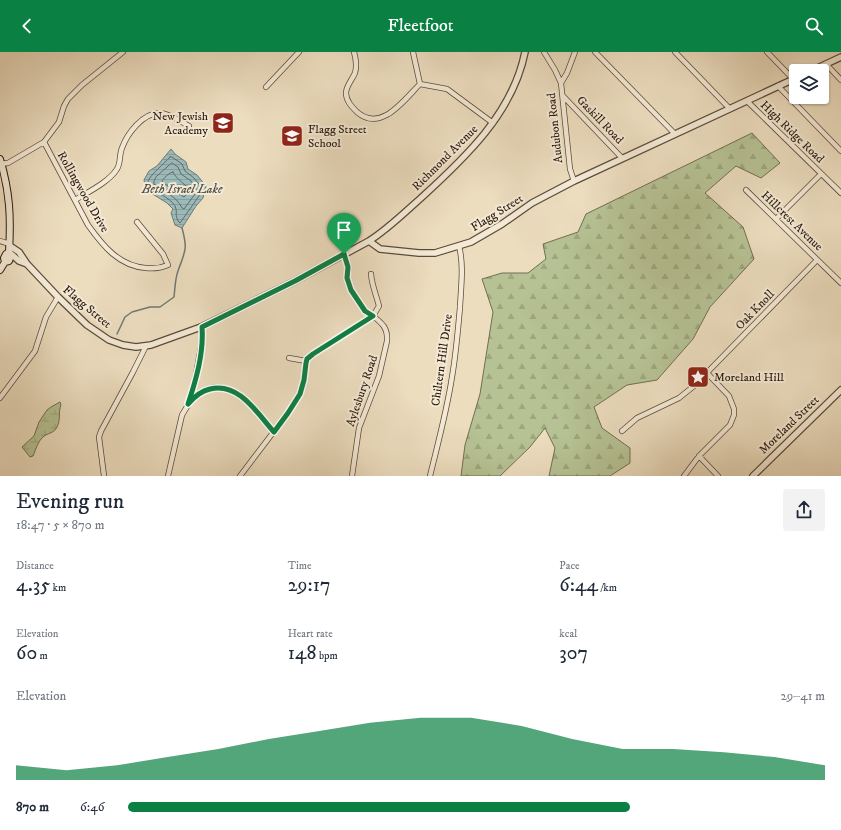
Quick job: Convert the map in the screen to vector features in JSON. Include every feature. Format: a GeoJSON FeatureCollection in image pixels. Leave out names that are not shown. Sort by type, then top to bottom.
{"type":"FeatureCollection","features":[{"type":"Feature","properties":{"kind":"main road"},"geometry":{"type":"LineString","coordinates":[[0,270],[5,262],[9,261],[11,256],[10,197],[1,162]]}},
{"type":"Feature","properties":{"kind":"street"},"geometry":{"type":"LineString","coordinates":[[1,162],[8,163],[44,142],[59,122],[68,99],[82,85],[123,52]]}},
{"type":"Feature","properties":{"kind":"street"},"geometry":{"type":"LineString","coordinates":[[266,87],[299,52]]}},
{"type":"Feature","properties":{"kind":"street"},"geometry":{"type":"LineString","coordinates":[[354,52],[356,67],[353,77],[347,87],[346,94],[352,106],[357,112],[365,117],[378,119],[389,114],[420,84]]}},
{"type":"Feature","properties":{"kind":"street"},"geometry":{"type":"LineString","coordinates":[[414,52],[420,84]]}},
{"type":"Feature","properties":{"kind":"street","name":"Richmond Avenue"},"geometry":{"type":"LineString","coordinates":[[369,241],[389,227],[429,191],[476,144],[493,123],[515,87],[525,52]]}},
{"type":"Feature","properties":{"kind":"street","name":"Audubon Road"},"geometry":{"type":"LineString","coordinates":[[544,52],[561,83],[570,169],[574,181]]}},
{"type":"Feature","properties":{"kind":"street"},"geometry":{"type":"LineString","coordinates":[[561,83],[567,73],[575,52]]}},
{"type":"Feature","properties":{"kind":"street"},"geometry":{"type":"LineString","coordinates":[[595,52],[675,134]]}},
{"type":"Feature","properties":{"kind":"street"},"geometry":{"type":"LineString","coordinates":[[674,52],[730,109]]}},
{"type":"Feature","properties":{"kind":"street"},"geometry":{"type":"LineString","coordinates":[[767,52],[789,73]]}},
{"type":"Feature","properties":{"kind":"street"},"geometry":{"type":"LineString","coordinates":[[826,64],[841,57]]}},
{"type":"Feature","properties":{"kind":"street"},"geometry":{"type":"LineString","coordinates":[[829,67],[841,80]]}},
{"type":"Feature","properties":{"kind":"street","name":"Flagg Street"},"geometry":{"type":"LineString","coordinates":[[10,247],[19,261],[27,264],[87,325],[109,340],[123,345],[146,346],[202,327],[295,281],[369,241],[380,249],[419,254],[435,253],[479,238],[532,203],[574,181],[789,81]]}},
{"type":"Feature","properties":{"kind":"street"},"geometry":{"type":"LineString","coordinates":[[420,84],[447,89],[493,123]]}},
{"type":"Feature","properties":{"kind":"street"},"geometry":{"type":"LineString","coordinates":[[778,86],[841,151]]}},
{"type":"Feature","properties":{"kind":"street","name":"Gaskill Road"},"geometry":{"type":"LineString","coordinates":[[563,96],[622,158]]}},
{"type":"Feature","properties":{"kind":"street","name":"High Ridge Road"},"geometry":{"type":"LineString","coordinates":[[747,101],[841,193]]}},
{"type":"Feature","properties":{"kind":"street"},"geometry":{"type":"LineString","coordinates":[[75,200],[113,175],[118,168],[120,153],[126,138],[135,126],[146,118],[156,113],[164,114],[189,126]]}},
{"type":"Feature","properties":{"kind":"street","name":"Rollingwood Drive"},"geometry":{"type":"LineString","coordinates":[[44,142],[88,225],[112,253],[120,260],[130,265],[149,268],[158,268],[168,265],[163,254],[137,222]]}},
{"type":"Feature","properties":{"kind":"street"},"geometry":{"type":"LineString","coordinates":[[776,220],[821,174]]}},
{"type":"Feature","properties":{"kind":"street","name":"Hillcrest Avenue"},"geometry":{"type":"LineString","coordinates":[[746,190],[841,283]]}},
{"type":"Feature","properties":{"kind":"street"},"geometry":{"type":"LineString","coordinates":[[0,241],[10,247]]}},
{"type":"Feature","properties":{"kind":"street","name":"Chiltern Hill Drive"},"geometry":{"type":"LineString","coordinates":[[430,476],[445,414],[457,343],[461,291],[461,259],[459,246]]}},
{"type":"Feature","properties":{"kind":"street","name":"Aylesbury Road"},"geometry":{"type":"LineString","coordinates":[[344,254],[348,267],[347,278],[351,290],[365,311],[382,323],[387,331],[387,341],[379,376],[359,428],[352,476]]}},
{"type":"Feature","properties":{"kind":"street","name":"Oak Knoll"},"geometry":{"type":"LineString","coordinates":[[622,431],[642,415],[674,401],[694,386],[817,260]]}},
{"type":"Feature","properties":{"kind":"street"},"geometry":{"type":"LineString","coordinates":[[240,476],[288,413],[300,394],[304,380],[306,361],[313,354],[373,316],[379,306],[377,297],[373,290],[371,274]]}},
{"type":"Feature","properties":{"kind":"street"},"geometry":{"type":"LineString","coordinates":[[0,398],[34,351],[46,317],[58,297]]}},
{"type":"Feature","properties":{"kind":"street"},"geometry":{"type":"LineString","coordinates":[[168,476],[182,415],[188,404],[200,360],[203,336],[202,327]]}},
{"type":"Feature","properties":{"kind":"street"},"geometry":{"type":"LineString","coordinates":[[104,476],[99,437],[146,346]]}},
{"type":"Feature","properties":{"kind":"street"},"geometry":{"type":"LineString","coordinates":[[289,358],[306,361]]}},
{"type":"Feature","properties":{"kind":"street"},"geometry":{"type":"LineString","coordinates":[[684,476],[699,456],[730,425],[734,416],[734,409],[729,396],[707,373]]}},
{"type":"Feature","properties":{"kind":"street"},"geometry":{"type":"LineString","coordinates":[[188,404],[196,395],[204,391],[218,388],[228,389],[236,392],[274,432]]}},
{"type":"Feature","properties":{"kind":"street","name":"Moreland Street"},"geometry":{"type":"LineString","coordinates":[[753,476],[841,390]]}},
{"type":"Feature","properties":{"kind":"street"},"geometry":{"type":"LineString","coordinates":[[699,456],[718,476]]}},
{"type":"Feature","properties":{"kind":"green space"},"geometry":{"type":"Polygon","coordinates":[[[752,133],[780,163],[761,178],[736,166],[705,193],[743,227],[754,259],[710,307],[693,339],[657,380],[627,385],[594,407],[602,428],[630,448],[630,463],[610,476],[549,476],[555,448],[545,428],[530,447],[500,476],[461,476],[465,445],[480,394],[493,312],[482,279],[502,273],[528,273],[546,259],[543,244],[578,232],[586,214],[752,133]]]}},
{"type":"Feature","properties":{"kind":"green space"},"geometry":{"type":"Polygon","coordinates":[[[60,402],[59,422],[56,429],[42,438],[37,445],[33,456],[30,457],[22,447],[34,436],[39,422],[47,410],[60,402]]]}},
{"type":"Feature","properties":{"kind":"water","name":"Beth Israel Lake"},"geometry":{"type":"Polygon","coordinates":[[[171,149],[186,162],[188,169],[197,175],[206,186],[203,198],[182,228],[175,225],[171,213],[173,209],[167,203],[146,190],[144,180],[149,171],[157,166],[171,149]]]}},
{"type":"Feature","properties":{"kind":"waterway"},"geometry":{"type":"LineString","coordinates":[[117,334],[125,317],[132,312],[150,307],[160,307],[174,297],[176,277],[185,250],[185,241],[182,228]]}},
{"type":"Feature","properties":{"kind":"place","name":"New Jewish Academy"},"geometry":{"type":"Point","coordinates":[223,123]}},
{"type":"Feature","properties":{"kind":"place","name":"Flagg Street School"},"geometry":{"type":"Point","coordinates":[292,136]}},
{"type":"Feature","properties":{"kind":"place","name":"Moreland Hill"},"geometry":{"type":"Point","coordinates":[698,377]}},
{"type":"Feature","properties":{"kind":"route"},"geometry":{"type":"LineString","coordinates":[[344,254],[348,267],[347,278],[351,290],[365,311],[373,316],[307,359],[300,394],[274,432],[236,392],[232,390],[213,388],[196,395],[188,404],[200,360],[203,336],[202,327],[295,281],[344,254]]}}]}
